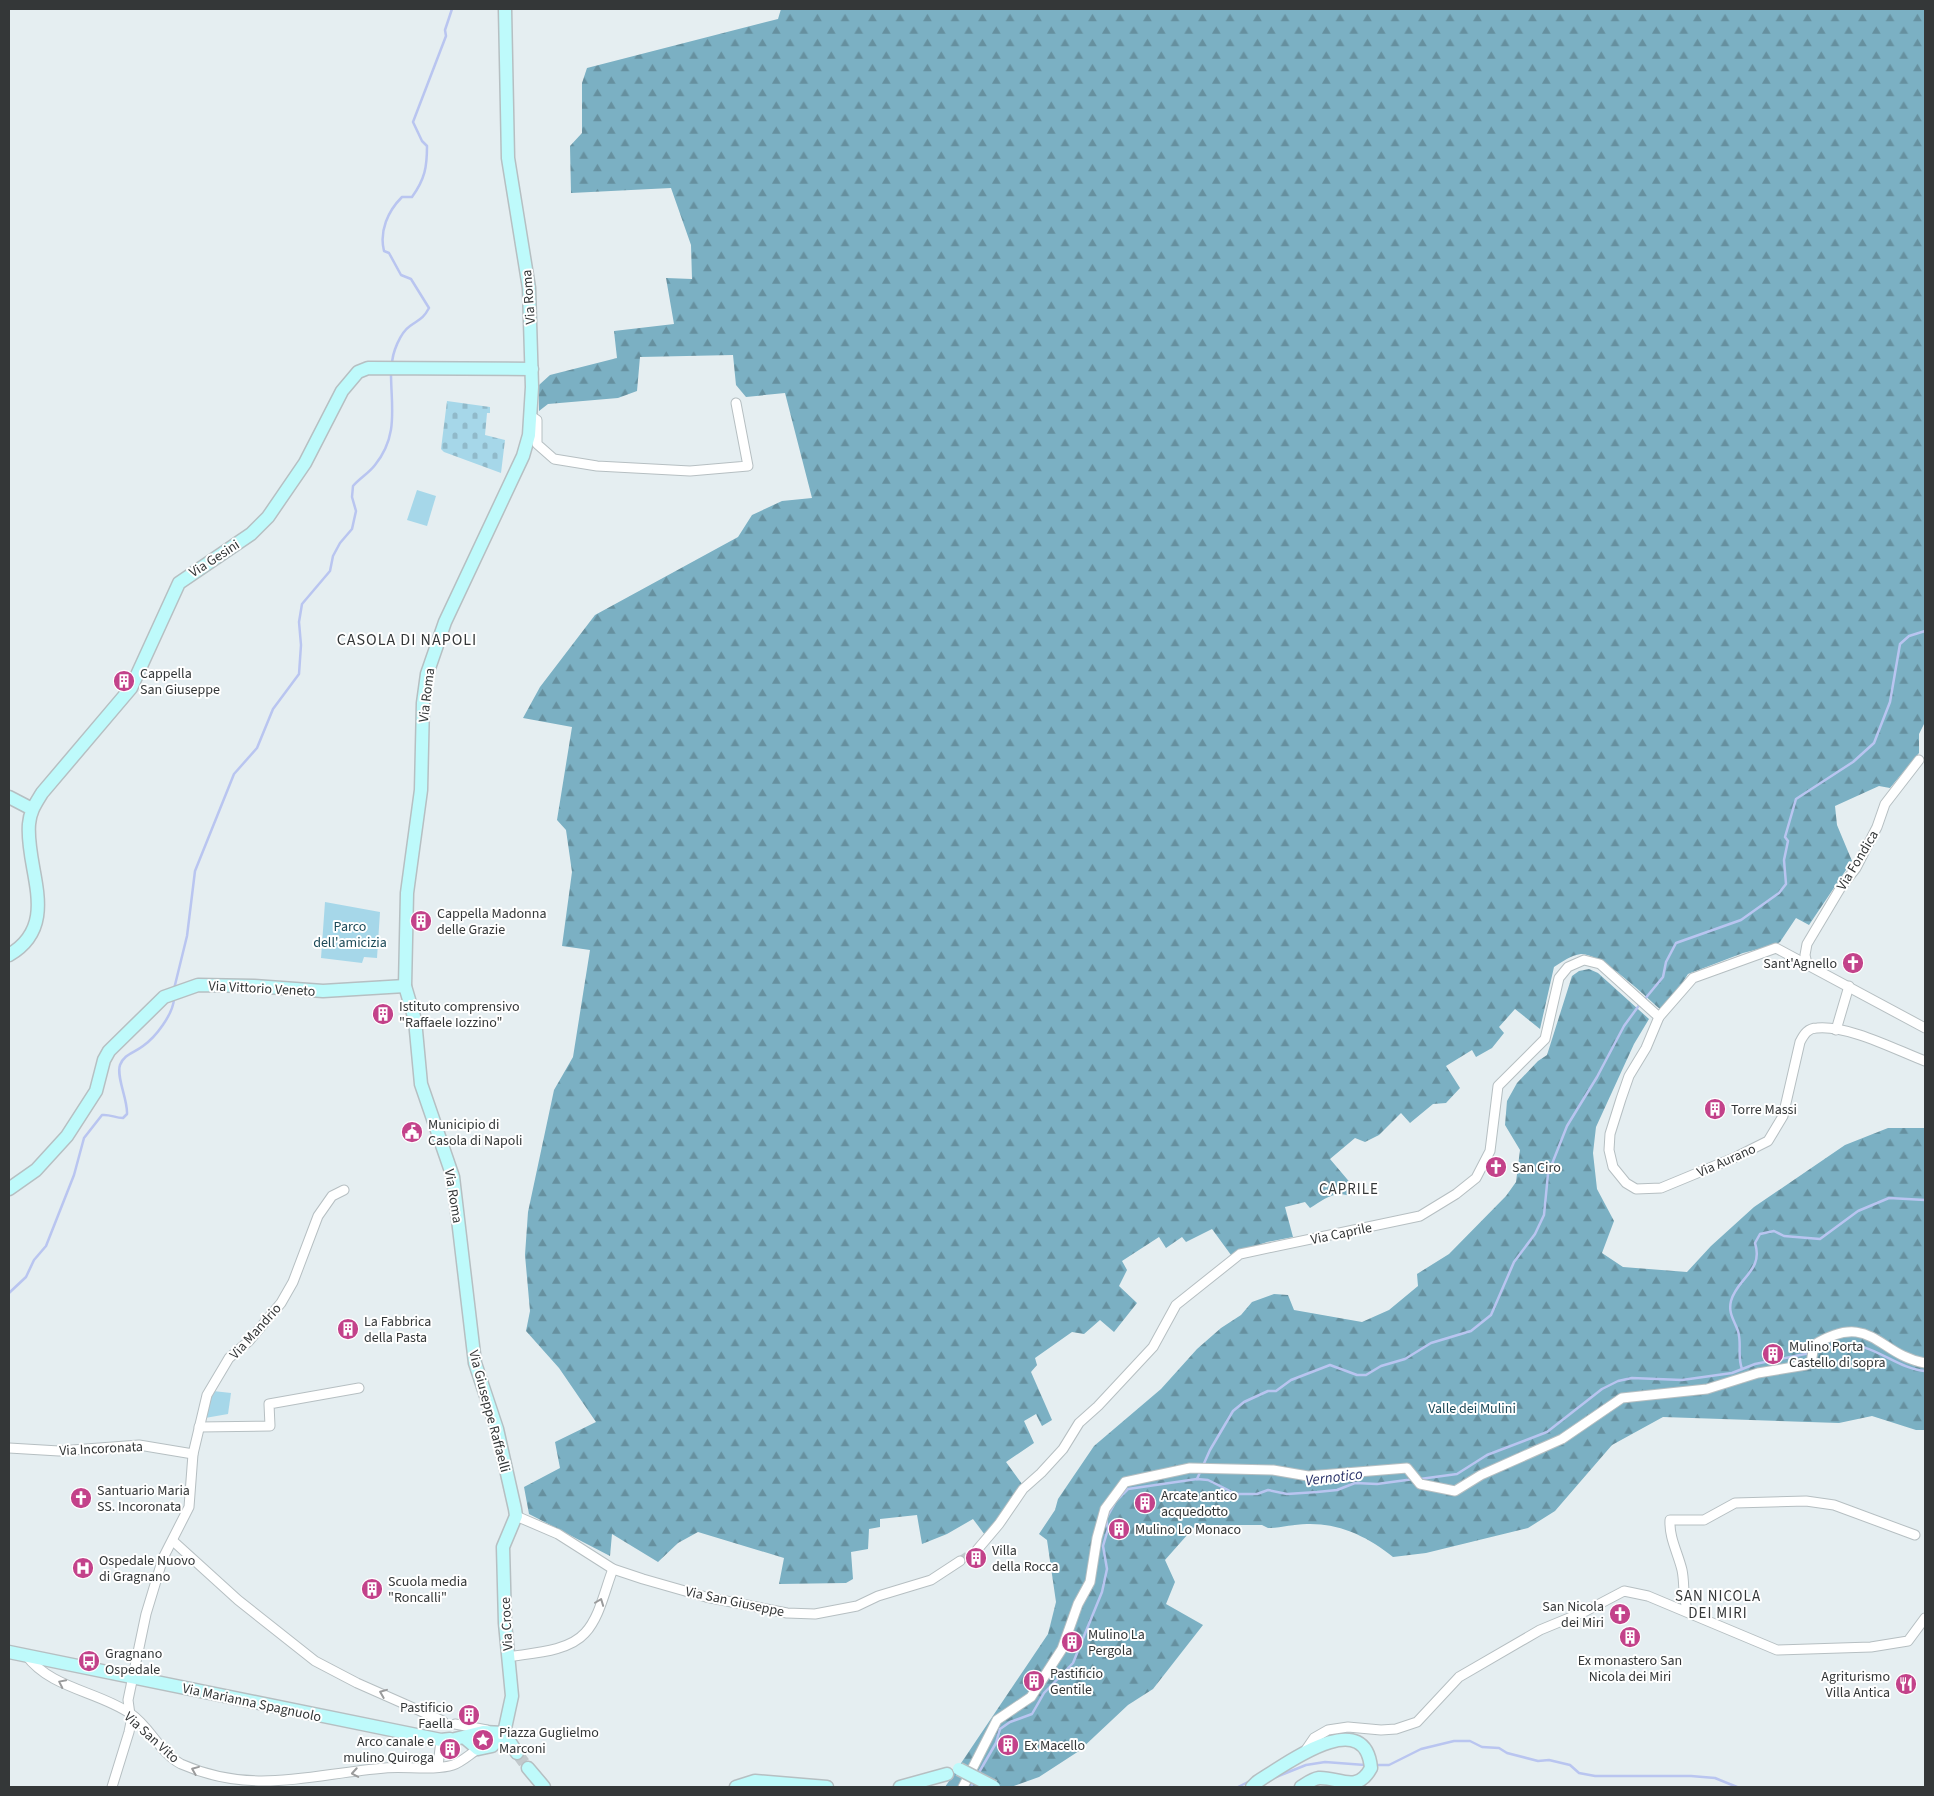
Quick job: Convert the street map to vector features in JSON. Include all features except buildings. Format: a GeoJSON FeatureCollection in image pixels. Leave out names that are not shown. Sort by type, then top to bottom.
{"type":"FeatureCollection","features":[{"type":"Feature","properties":{"kind":"street","name":"Via Roma"},"geometry":{"type":"LineString","coordinates":[[467,1305],[452,1177],[421,1084],[415,1020],[405,986],[407,893],[421,790],[423,703],[427,674],[445,622],[528,445],[532,369],[527,269],[508,158],[505,9]]}},
{"type":"Feature","properties":{"kind":"street","name":"Via Gesini"},"geometry":{"type":"LineString","coordinates":[[9,955],[18,950],[28,938],[35,923],[39,904],[29,824],[32,809],[42,793],[134,683],[179,583],[251,534],[268,517],[305,463],[342,391],[358,372],[368,368],[532,369]]}},
{"type":"Feature","properties":{"kind":"street"},"geometry":{"type":"LineString","coordinates":[[531,416],[538,420],[537,444],[554,459],[597,466],[647,470],[714,469],[748,466],[736,403]]}},
{"type":"Feature","properties":{"kind":"street","name":"Via Fondica"},"geometry":{"type":"LineString","coordinates":[[1807,964],[1805,955],[1807,944],[1841,887],[1856,868],[1877,827],[1885,804],[1921,761]]}},
{"type":"Feature","properties":{"kind":"street"},"geometry":{"type":"LineString","coordinates":[[9,796],[32,809]]}},
{"type":"Feature","properties":{"kind":"street"},"geometry":{"type":"LineString","coordinates":[[1659,1017],[1693,978],[1776,948],[1925,1028]]}},
{"type":"Feature","properties":{"kind":"street","name":"Via Caprile"},"geometry":{"type":"LineString","coordinates":[[976,1550],[999,1524],[1023,1489],[1063,1449],[1079,1423],[1098,1406],[1153,1347],[1176,1305],[1240,1254],[1420,1216],[1468,1186],[1476,1178],[1490,1151],[1498,1086],[1545,1039],[1559,978],[1568,967],[1584,960],[1592,960],[1607,970],[1659,1017]]}},
{"type":"Feature","properties":{"kind":"street","name":"Via Vittorio Veneto"},"geometry":{"type":"LineString","coordinates":[[9,1189],[36,1170],[67,1136],[96,1091],[104,1060],[109,1052],[164,997],[198,985],[254,986],[323,991],[405,986]]}},
{"type":"Feature","properties":{"kind":"street"},"geometry":{"type":"LineString","coordinates":[[1836,1030],[1849,986]]}},
{"type":"Feature","properties":{"kind":"street","name":"Via Aurano"},"geometry":{"type":"LineString","coordinates":[[1659,1017],[1646,1048],[1629,1076],[1610,1134],[1609,1150],[1613,1167],[1626,1183],[1636,1189],[1661,1188],[1736,1157],[1768,1141],[1784,1116],[1804,1034],[1818,1028],[1836,1030],[1856,1035],[1925,1061]]}},
{"type":"Feature","properties":{"kind":"street","name":"Via Mandrio"},"geometry":{"type":"LineString","coordinates":[[112,1787],[129,1732],[130,1713],[128,1700],[149,1604],[163,1558],[173,1542],[189,1507],[193,1454],[207,1395],[229,1358],[255,1335],[282,1303],[293,1282],[318,1216],[332,1196],[344,1190]]}},
{"type":"Feature","properties":{"kind":"street","name":"Via Giuseppe Raffaelli"},"geometry":{"type":"LineString","coordinates":[[467,1305],[475,1363],[497,1429],[516,1516]]}},
{"type":"Feature","properties":{"kind":"street"},"geometry":{"type":"LineString","coordinates":[[963,1787],[997,1720],[1031,1697],[1062,1649],[1078,1604],[1090,1582],[1097,1538],[1105,1509],[1125,1482],[1199,1469],[1273,1470],[1308,1476],[1407,1468],[1420,1484],[1455,1491],[1481,1475],[1562,1439],[1622,1398],[1707,1389],[1758,1373],[1806,1365],[1811,1363],[1813,1351],[1839,1334],[1859,1331],[1882,1341],[1907,1357],[1925,1363]]}},
{"type":"Feature","properties":{"kind":"street"},"geometry":{"type":"LineString","coordinates":[[199,1427],[270,1426],[269,1404],[359,1388]]}},
{"type":"Feature","properties":{"kind":"street","name":"Via Incoronata"},"geometry":{"type":"LineString","coordinates":[[9,1448],[59,1451],[139,1445],[193,1454]]}},
{"type":"Feature","properties":{"kind":"street"},"geometry":{"type":"LineString","coordinates":[[1688,1612],[1683,1598],[1682,1570],[1676,1554],[1670,1529],[1670,1520],[1704,1520],[1735,1503],[1806,1501],[1834,1505],[1915,1535]]}},
{"type":"Feature","properties":{"kind":"street","name":"Via San Giuseppe"},"geometry":{"type":"LineString","coordinates":[[516,1516],[558,1534],[613,1569],[706,1597],[787,1613],[815,1614],[857,1606],[878,1596],[931,1580],[960,1561]]}},
{"type":"Feature","properties":{"kind":"street","name":"Via Croce"},"geometry":{"type":"LineString","coordinates":[[498,1733],[512,1696],[508,1656],[504,1547],[516,1516]]}},
{"type":"Feature","properties":{"kind":"street"},"geometry":{"type":"LineString","coordinates":[[173,1542],[238,1600],[315,1661],[358,1683],[443,1721]]}},
{"type":"Feature","properties":{"kind":"street"},"geometry":{"type":"LineString","coordinates":[[508,1656],[571,1643],[584,1634],[594,1618],[613,1569]]}},
{"type":"Feature","properties":{"kind":"street"},"geometry":{"type":"LineString","coordinates":[[1302,1754],[1314,1738],[1328,1730],[1348,1727],[1381,1730],[1417,1722],[1459,1678],[1540,1630],[1586,1611],[1624,1591],[1648,1596],[1777,1650],[1871,1647],[1908,1641],[1925,1618]]}},
{"type":"Feature","properties":{"kind":"street","name":"Via Marianna Spagnuolo"},"geometry":{"type":"LineString","coordinates":[[9,1652],[452,1739]]}},
{"type":"Feature","properties":{"kind":"street","name":"Via San Vito"},"geometry":{"type":"LineString","coordinates":[[26,1655],[43,1672],[63,1684],[83,1690],[130,1713],[172,1758],[204,1773],[246,1784],[302,1782],[384,1768],[451,1765],[478,1748]]}},
{"type":"Feature","properties":{"kind":"street"},"geometry":{"type":"LineString","coordinates":[[455,1724],[484,1728],[498,1733],[517,1753]]}},
{"type":"Feature","properties":{"kind":"street"},"geometry":{"type":"LineString","coordinates":[[438,1766],[452,1739],[483,1732],[498,1733]]}},
{"type":"Feature","properties":{"kind":"street"},"geometry":{"type":"LineString","coordinates":[[452,1739],[478,1748],[492,1746],[498,1733]]}},
{"type":"Feature","properties":{"kind":"street"},"geometry":{"type":"LineString","coordinates":[[1252,1787],[1320,1744],[1349,1740],[1361,1743],[1370,1761],[1366,1777],[1359,1781],[1345,1783],[1320,1778],[1301,1787]]}},
{"type":"Feature","properties":{"kind":"street"},"geometry":{"type":"LineString","coordinates":[[528,1768],[544,1787]]}},
{"type":"Feature","properties":{"kind":"street"},"geometry":{"type":"LineString","coordinates":[[938,1787],[953,1772]]}},
{"type":"Feature","properties":{"kind":"street"},"geometry":{"type":"LineString","coordinates":[[900,1787],[924,1785],[953,1772],[994,1787]]}},
{"type":"Feature","properties":{"kind":"street"},"geometry":{"type":"LineString","coordinates":[[736,1787],[755,1781],[827,1787]]}},
{"type":"Feature","properties":{"kind":"green space"},"geometry":{"type":"Polygon","coordinates":[[[781,9],[1925,9],[1925,722],[1919,734],[1919,753],[1890,788],[1879,786],[1835,806],[1837,825],[1852,861],[1809,925],[1796,918],[1780,942],[1743,953],[1688,974],[1673,997],[1660,1009],[1611,967],[1600,960],[1581,954],[1570,957],[1554,967],[1540,1029],[1515,1009],[1499,1027],[1504,1033],[1492,1048],[1476,1057],[1472,1050],[1446,1066],[1460,1088],[1446,1103],[1433,1104],[1410,1123],[1401,1113],[1379,1135],[1365,1142],[1355,1138],[1330,1159],[1358,1192],[1350,1196],[1344,1194],[1334,1195],[1310,1208],[1305,1202],[1285,1207],[1293,1237],[1267,1242],[1231,1255],[1212,1229],[1186,1242],[1182,1237],[1166,1248],[1159,1237],[1122,1261],[1127,1270],[1119,1286],[1137,1303],[1114,1332],[1100,1320],[1084,1334],[1072,1332],[1035,1358],[1037,1365],[1031,1372],[1052,1420],[1042,1426],[1036,1414],[1024,1421],[1034,1443],[1006,1462],[1022,1484],[985,1535],[973,1519],[947,1534],[922,1544],[917,1515],[880,1519],[880,1527],[869,1529],[868,1549],[851,1552],[853,1579],[846,1583],[779,1584],[784,1558],[698,1532],[678,1543],[658,1562],[612,1534],[610,1556],[529,1514],[524,1487],[560,1468],[555,1442],[596,1422],[559,1368],[526,1331],[530,1311],[525,1255],[528,1212],[554,1090],[573,1057],[590,950],[562,946],[572,872],[566,830],[557,820],[572,727],[523,718],[540,687],[595,615],[738,537],[752,515],[782,501],[812,498],[785,393],[746,397],[736,385],[733,355],[640,357],[637,391],[618,398],[548,404],[539,411],[539,385],[550,375],[617,358],[614,331],[674,324],[666,278],[692,279],[691,245],[671,188],[571,193],[570,146],[582,133],[582,83],[587,68],[778,19],[781,9]]]}},
{"type":"Feature","properties":{"kind":"green space"},"geometry":{"type":"Polygon","coordinates":[[[447,401],[490,407],[490,413],[487,413],[485,435],[505,440],[501,473],[444,452],[441,449],[447,401]]]}},
{"type":"Feature","properties":{"kind":"green space"},"geometry":{"type":"Polygon","coordinates":[[[417,490],[436,496],[427,526],[407,520],[417,490]]]}},
{"type":"Feature","properties":{"kind":"green space","name":"Parco dell'amicizia"},"geometry":{"type":"Polygon","coordinates":[[[325,902],[380,912],[377,958],[364,957],[362,963],[321,958],[325,902]]]}},
{"type":"Feature","properties":{"kind":"green space","name":"Valle dei Mulini"},"geometry":{"type":"Polygon","coordinates":[[[1589,969],[1598,973],[1649,1019],[1634,1044],[1596,1127],[1593,1153],[1597,1189],[1614,1221],[1602,1253],[1623,1267],[1687,1272],[1711,1246],[1754,1207],[1845,1145],[1888,1128],[1925,1128],[1925,1430],[1916,1430],[1872,1416],[1839,1423],[1663,1417],[1612,1445],[1555,1511],[1528,1528],[1426,1553],[1393,1557],[1374,1543],[1353,1533],[1319,1524],[1268,1528],[1262,1525],[1196,1525],[1165,1560],[1175,1582],[1166,1604],[1203,1625],[1153,1689],[1128,1705],[1079,1751],[1039,1777],[1011,1787],[945,1787],[1048,1634],[1056,1602],[1047,1540],[1039,1534],[1055,1510],[1058,1499],[1094,1446],[1161,1389],[1197,1349],[1221,1328],[1241,1315],[1252,1302],[1274,1294],[1288,1295],[1294,1310],[1362,1322],[1389,1310],[1418,1286],[1417,1274],[1449,1254],[1506,1196],[1516,1182],[1520,1150],[1505,1125],[1507,1101],[1517,1083],[1538,1061],[1547,1055],[1572,976],[1579,971],[1589,969]]]}},
{"type":"Feature","properties":{"kind":"green space"},"geometry":{"type":"Polygon","coordinates":[[[213,1391],[231,1393],[228,1414],[205,1418],[213,1391]]]}},
{"type":"Feature","properties":{"kind":"waterway"},"geometry":{"type":"LineString","coordinates":[[392,365],[395,349],[403,333],[423,317],[429,308],[411,279],[401,275],[389,253],[384,251],[384,229],[389,215],[397,203],[402,197],[412,197],[424,173],[427,146],[422,141],[413,122],[446,36],[445,30],[452,9]]}},
{"type":"Feature","properties":{"kind":"waterway"},"geometry":{"type":"LineString","coordinates":[[174,989],[187,936],[195,871],[234,774],[257,748],[273,709],[299,674],[301,645],[299,622],[302,604],[330,571],[333,556],[340,543],[352,529],[356,511],[352,497],[353,486],[375,465],[388,443],[392,421],[391,373]]}},
{"type":"Feature","properties":{"kind":"waterway"},"geometry":{"type":"LineString","coordinates":[[1644,1000],[1663,977],[1666,962],[1676,943],[1741,920],[1779,893],[1786,884],[1784,860],[1788,841],[1785,837],[1796,799],[1853,762],[1874,743],[1890,702],[1900,644],[1909,636],[1925,631]]}},
{"type":"Feature","properties":{"kind":"waterway"},"geometry":{"type":"LineString","coordinates":[[9,1293],[26,1277],[34,1260],[46,1246],[74,1175],[84,1138],[102,1115],[123,1118],[127,1114],[119,1070],[120,1065],[127,1056],[148,1042],[158,1031],[171,1011],[174,999]]}},
{"type":"Feature","properties":{"kind":"waterway"},"geometry":{"type":"LineString","coordinates":[[1197,1479],[1210,1450],[1233,1411],[1244,1402],[1268,1391],[1276,1391],[1291,1380],[1330,1365],[1357,1375],[1366,1375],[1381,1366],[1405,1359],[1431,1343],[1471,1331],[1491,1315],[1514,1262],[1535,1234],[1544,1215],[1548,1174],[1567,1126],[1597,1077],[1624,1026],[1640,1004]]}},
{"type":"Feature","properties":{"kind":"waterway"},"geometry":{"type":"LineString","coordinates":[[1742,1369],[1739,1336],[1730,1305],[1734,1293],[1749,1274],[1756,1261],[1755,1243],[1760,1234],[1774,1231],[1784,1236],[1820,1239],[1858,1211],[1889,1198],[1925,1200]]}},
{"type":"Feature","properties":{"kind":"waterway","name":"Vernotico"},"geometry":{"type":"LineString","coordinates":[[1816,1352],[1838,1345],[1861,1346],[1914,1369],[1925,1371]]}},
{"type":"Feature","properties":{"kind":"waterway","name":"Vernotico"},"geometry":{"type":"LineString","coordinates":[[1420,1479],[1457,1474],[1487,1455],[1547,1432],[1602,1389],[1618,1381],[1632,1378],[1682,1380],[1732,1373],[1755,1364],[1810,1353]]}},
{"type":"Feature","properties":{"kind":"waterway","name":"Vernotico"},"geometry":{"type":"LineString","coordinates":[[978,1774],[996,1743],[1000,1729],[1010,1722],[1032,1714],[1044,1693],[1073,1663],[1102,1592],[1107,1569],[1103,1546],[1108,1529],[1106,1519],[1116,1501],[1128,1489],[1197,1479],[1208,1480],[1236,1494],[1257,1494],[1268,1490],[1287,1494],[1337,1490],[1355,1483],[1377,1484],[1414,1479]]}},
{"type":"Feature","properties":{"kind":"waterway"},"geometry":{"type":"LineString","coordinates":[[1376,1765],[1389,1765],[1421,1749],[1454,1741],[1470,1741],[1482,1747],[1499,1748],[1507,1753],[1538,1761],[1549,1760],[1570,1765],[1579,1773],[1595,1776],[1691,1776],[1715,1778],[1737,1787]]}},
{"type":"Feature","properties":{"kind":"waterway"},"geometry":{"type":"LineString","coordinates":[[1276,1777],[1306,1765],[1325,1762],[1365,1765]]}},
{"type":"Feature","properties":{"kind":"waterway","name":"Vernotico"},"geometry":{"type":"LineString","coordinates":[[971,1787],[974,1781]]}},
{"type":"Feature","properties":{"kind":"waterway"},"geometry":{"type":"LineString","coordinates":[[1238,1787],[1250,1781]]}},
{"type":"Feature","properties":{"kind":"tunnel"},"geometry":{"type":"LineString","coordinates":[[960,1561],[977,1550]]}},
{"type":"Feature","properties":{"kind":"tunnel"},"geometry":{"type":"LineString","coordinates":[[517,1753],[528,1768]]}},
{"type":"Feature","properties":{"kind":"place","name":"Cappella San Giuseppe"},"geometry":{"type":"Point","coordinates":[124,681]}},
{"type":"Feature","properties":{"kind":"place","name":"Cappella Madonna delle Grazie"},"geometry":{"type":"Point","coordinates":[421,921]}},
{"type":"Feature","properties":{"kind":"place","name":"Sant'Agnello"},"geometry":{"type":"Point","coordinates":[1853,963]}},
{"type":"Feature","properties":{"kind":"place","name":"Istituto comprensivo \"Raffaele Iozzino\""},"geometry":{"type":"Point","coordinates":[383,1014]}},
{"type":"Feature","properties":{"kind":"place","name":"Torre Massi"},"geometry":{"type":"Point","coordinates":[1715,1109]}},
{"type":"Feature","properties":{"kind":"place","name":"Municipio di Casola di Napoli"},"geometry":{"type":"Point","coordinates":[412,1132]}},
{"type":"Feature","properties":{"kind":"place","name":"San Ciro"},"geometry":{"type":"Point","coordinates":[1496,1167]}},
{"type":"Feature","properties":{"kind":"place","name":"La Fabbrica della Pasta"},"geometry":{"type":"Point","coordinates":[348,1329]}},
{"type":"Feature","properties":{"kind":"place","name":"Mulino Porta Castello di sopra"},"geometry":{"type":"Point","coordinates":[1773,1354]}},
{"type":"Feature","properties":{"kind":"place","name":"Santuario Maria SS. Incoronata"},"geometry":{"type":"Point","coordinates":[81,1498]}},
{"type":"Feature","properties":{"kind":"place","name":"Arcate antico acquedotto"},"geometry":{"type":"Point","coordinates":[1145,1503]}},
{"type":"Feature","properties":{"kind":"place","name":"Mulino Lo Monaco"},"geometry":{"type":"Point","coordinates":[1119,1529]}},
{"type":"Feature","properties":{"kind":"place","name":"Villa della Rocca"},"geometry":{"type":"Point","coordinates":[976,1558]}},
{"type":"Feature","properties":{"kind":"place","name":"Ospedale Nuovo di Gragnano"},"geometry":{"type":"Point","coordinates":[83,1568]}},
{"type":"Feature","properties":{"kind":"place","name":"Scuola media \"Roncalli\""},"geometry":{"type":"Point","coordinates":[372,1589]}},
{"type":"Feature","properties":{"kind":"place","name":"San Nicola dei Miri"},"geometry":{"type":"Point","coordinates":[1620,1614]}},
{"type":"Feature","properties":{"kind":"place","name":"Ex monastero San Nicola dei Miri"},"geometry":{"type":"Point","coordinates":[1630,1637]}},
{"type":"Feature","properties":{"kind":"place","name":"Mulino La Pergola"},"geometry":{"type":"Point","coordinates":[1072,1642]}},
{"type":"Feature","properties":{"kind":"place","name":"Gragnano Ospedale"},"geometry":{"type":"Point","coordinates":[89,1661]}},
{"type":"Feature","properties":{"kind":"place","name":"Pastificio Gentile"},"geometry":{"type":"Point","coordinates":[1034,1681]}},
{"type":"Feature","properties":{"kind":"place","name":"Agriturismo Villa Antica"},"geometry":{"type":"Point","coordinates":[1906,1684]}},
{"type":"Feature","properties":{"kind":"place","name":"Pastificio Faella"},"geometry":{"type":"Point","coordinates":[469,1715]}},
{"type":"Feature","properties":{"kind":"place","name":"Piazza Guglielmo Marconi"},"geometry":{"type":"Point","coordinates":[483,1740]}},
{"type":"Feature","properties":{"kind":"place","name":"Ex Macello"},"geometry":{"type":"Point","coordinates":[1008,1745]}},
{"type":"Feature","properties":{"kind":"place","name":"Arco canale e mulino Quiroga"},"geometry":{"type":"Point","coordinates":[450,1749]}},
{"type":"Feature","properties":{"kind":"district","name":"CASOLA DI NAPOLI"},"geometry":{"type":"Point","coordinates":[407,639]}},
{"type":"Feature","properties":{"kind":"district","name":"CAPRILE"},"geometry":{"type":"Point","coordinates":[1349,1189]}},
{"type":"Feature","properties":{"kind":"district","name":"SAN NICOLA DEI MIRI"},"geometry":{"type":"Point","coordinates":[1718,1604]}}]}
